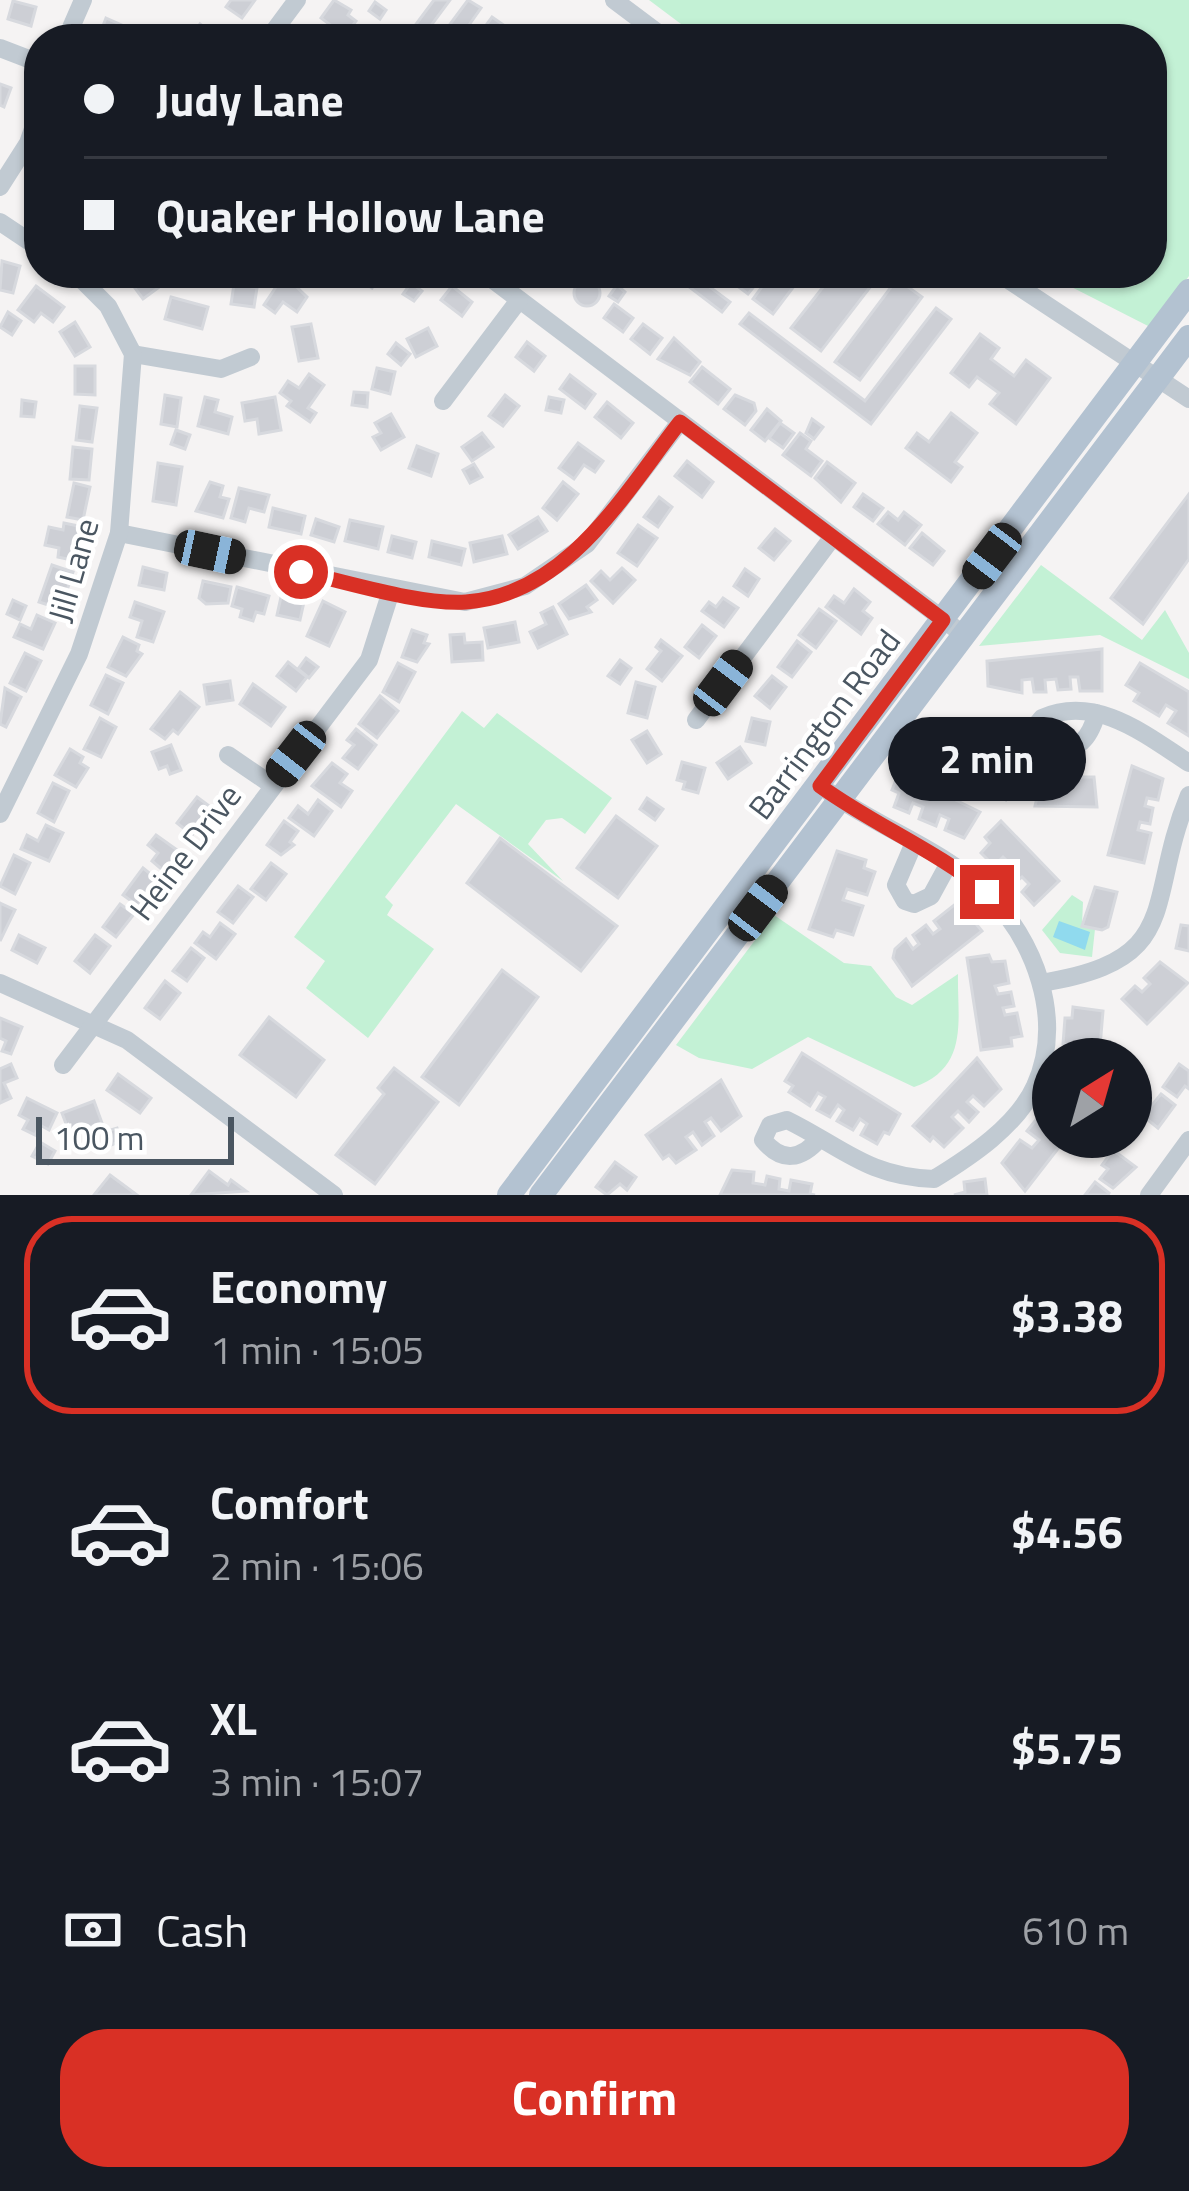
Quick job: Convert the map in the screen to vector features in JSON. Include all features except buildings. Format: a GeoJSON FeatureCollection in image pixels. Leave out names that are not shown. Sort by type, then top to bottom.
{"type":"FeatureCollection","features":[{"type":"Feature","properties":{"kind":"main road","name":"Barrington Road"},"geometry":{"type":"LineString","coordinates":[[541,1195],[829,793],[943,620],[1189,291]]}},
{"type":"Feature","properties":{"kind":"main road","name":"Barrington Road"},"geometry":{"type":"LineString","coordinates":[[509,1195],[829,793],[964,635],[1189,337]]}},
{"type":"Feature","properties":{"kind":"street"},"geometry":{"type":"LineString","coordinates":[[614,0],[646,24]]}},
{"type":"Feature","properties":{"kind":"street"},"geometry":{"type":"LineString","coordinates":[[0,187],[24,149]]}},
{"type":"Feature","properties":{"kind":"street"},"geometry":{"type":"LineString","coordinates":[[90,288],[108,306],[134,354],[221,369],[250,357]]}},
{"type":"Feature","properties":{"kind":"street"},"geometry":{"type":"LineString","coordinates":[[503,288],[964,635]]}},
{"type":"Feature","properties":{"kind":"street"},"geometry":{"type":"LineString","coordinates":[[1021,288],[1189,398]]}},
{"type":"Feature","properties":{"kind":"street"},"geometry":{"type":"LineString","coordinates":[[443,400],[518,300]]}},
{"type":"Feature","properties":{"kind":"street","name":"Jill Lane"},"geometry":{"type":"LineString","coordinates":[[0,814],[80,654],[119,533],[134,354]]}},
{"type":"Feature","properties":{"kind":"street"},"geometry":{"type":"LineString","coordinates":[[119,533],[465,602],[525,586],[587,544],[680,422]]}},
{"type":"Feature","properties":{"kind":"street"},"geometry":{"type":"LineString","coordinates":[[696,719],[832,538]]}},
{"type":"Feature","properties":{"kind":"street","name":"Heine Drive"},"geometry":{"type":"LineString","coordinates":[[63,1065],[369,660],[392,591]]}},
{"type":"Feature","properties":{"kind":"street"},"geometry":{"type":"LineString","coordinates":[[1097,713],[1119,718],[1189,763]]}},
{"type":"Feature","properties":{"kind":"street"},"geometry":{"type":"LineString","coordinates":[[228,754],[272,785]]}},
{"type":"Feature","properties":{"kind":"street"},"geometry":{"type":"LineString","coordinates":[[820,1138],[903,1186],[935,1187],[1000,1131],[1035,1087],[1047,1043],[1041,983],[1025,940],[987,892],[949,862],[829,793]]}},
{"type":"Feature","properties":{"kind":"street"},"geometry":{"type":"LineString","coordinates":[[1041,983],[1107,969],[1137,948],[1157,914],[1189,795]]}},
{"type":"Feature","properties":{"kind":"street"},"geometry":{"type":"LineString","coordinates":[[914,844],[896,885],[905,901],[914,904],[932,896],[949,862]]}},
{"type":"Feature","properties":{"kind":"street"},"geometry":{"type":"LineString","coordinates":[[0,982],[93,1023],[145,1053],[334,1195]]}},
{"type":"Feature","properties":{"kind":"street"},"geometry":{"type":"LineString","coordinates":[[1149,1195],[1189,1140]]}},
{"type":"Feature","properties":{"kind":"green space"},"geometry":{"type":"Polygon","coordinates":[[[649,0],[1189,0],[1189,276],[1150,327],[1073,288],[1167,288],[1167,24],[681,24],[649,0]]]}},
{"type":"Feature","properties":{"kind":"green space"},"geometry":{"type":"Polygon","coordinates":[[[1041,565],[1142,640],[1165,610],[1189,653],[1189,679],[1100,635],[979,646],[1041,565]]]}},
{"type":"Feature","properties":{"kind":"green space"},"geometry":{"type":"Polygon","coordinates":[[[462,711],[484,728],[497,713],[612,798],[585,834],[562,818],[546,820],[528,844],[563,881],[456,804],[385,897],[393,905],[387,915],[434,949],[368,1038],[306,988],[325,961],[294,937],[462,711]]]}},
{"type":"Feature","properties":{"kind":"green space"},"geometry":{"type":"Polygon","coordinates":[[[1072,895],[1083,902],[1082,925],[1095,929],[1092,957],[1060,953],[1042,930],[1072,895]]]}},
{"type":"Feature","properties":{"kind":"green space"},"geometry":{"type":"Polygon","coordinates":[[[774,915],[844,963],[871,966],[896,997],[912,1005],[958,974],[957,1040],[944,1068],[914,1087],[808,1037],[752,1069],[699,1058],[676,1045],[774,915]]]}},
{"type":"Feature","properties":{"kind":"water"},"geometry":{"type":"Polygon","coordinates":[[[1059,921],[1090,932],[1085,950],[1053,937],[1059,921]]]}},
{"type":"Feature","properties":{"kind":"route"},"geometry":{"type":"LineString","coordinates":[[301,572],[465,602],[525,586],[587,544],[680,422],[943,620],[820,786],[882,828],[949,862],[987,892]]}}]}
